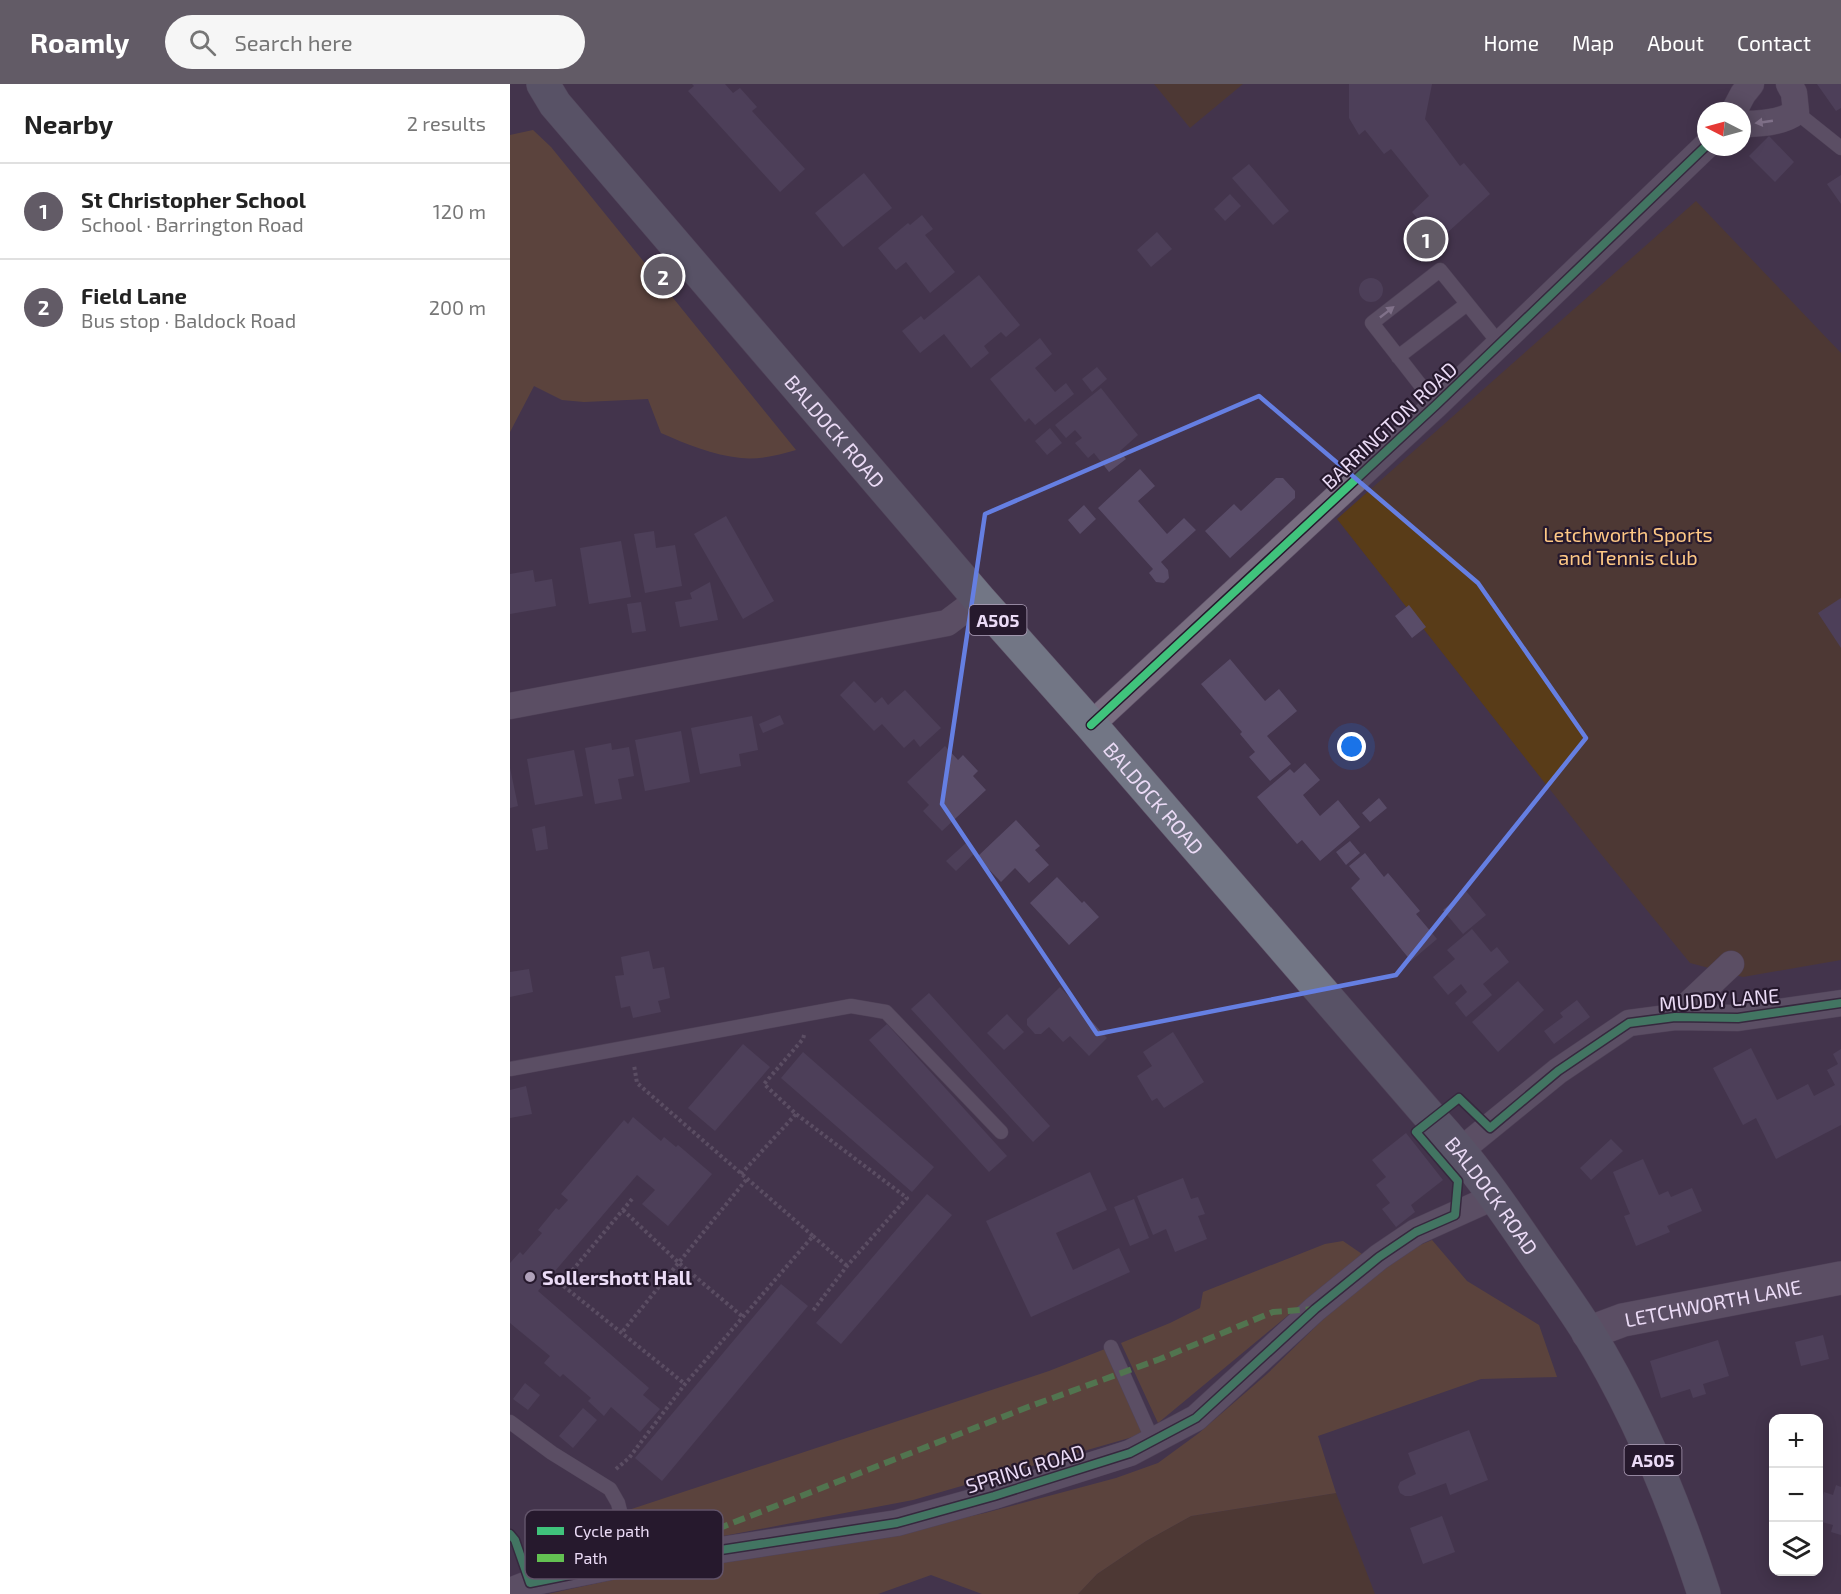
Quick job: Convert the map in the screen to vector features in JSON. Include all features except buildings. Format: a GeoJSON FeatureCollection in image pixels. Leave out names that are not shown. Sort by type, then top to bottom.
{"type":"FeatureCollection","features":[{"type":"Feature","properties":{"kind":"main road","name":"BALDOCK ROAD"},"geometry":{"type":"LineString","coordinates":[[543,84],[555,104],[979,599],[1461,1150],[1496,1196],[1588,1333]]}},
{"type":"Feature","properties":{"kind":"main road","name":"A505"},"geometry":{"type":"LineString","coordinates":[[1588,1333],[1635,1420],[1668,1494],[1704,1594]]}},
{"type":"Feature","properties":{"kind":"street"},"geometry":{"type":"LineString","coordinates":[[1739,102],[1751,84]]}},
{"type":"Feature","properties":{"kind":"street"},"geometry":{"type":"LineString","coordinates":[[1751,123],[1780,120],[1796,112],[1794,93],[1789,84]]}},
{"type":"Feature","properties":{"kind":"street","name":"BARRINGTON ROAD"},"geometry":{"type":"LineString","coordinates":[[1091,725],[1436,405],[1697,155]]}},
{"type":"Feature","properties":{"kind":"street"},"geometry":{"type":"LineString","coordinates":[[510,706],[947,623],[979,599]]}},
{"type":"Feature","properties":{"kind":"street"},"geometry":{"type":"LineString","coordinates":[[1675,1017],[1731,964]]}},
{"type":"Feature","properties":{"kind":"street","name":"MUDDY LANE"},"geometry":{"type":"LineString","coordinates":[[1461,1150],[1558,1071],[1629,1023],[1675,1017],[1738,1018],[1841,1003]]}},
{"type":"Feature","properties":{"kind":"street","name":"SPRING ROAD"},"geometry":{"type":"LineString","coordinates":[[723,1549],[897,1523],[994,1496],[1118,1457],[1153,1441],[1196,1418],[1315,1309],[1379,1257],[1416,1232],[1496,1196]]}},
{"type":"Feature","properties":{"kind":"street","name":"LETCHWORTH LANE"},"geometry":{"type":"LineString","coordinates":[[1588,1333],[1623,1320],[1841,1278]]}},
{"type":"Feature","properties":{"kind":"street","name":"SPRING ROAD"},"geometry":{"type":"LineString","coordinates":[[510,1591],[530,1583],[550,1579]]}},
{"type":"Feature","properties":{"kind":"lane"},"geometry":{"type":"LineString","coordinates":[[1796,112],[1841,148]]}},
{"type":"Feature","properties":{"kind":"lane"},"geometry":{"type":"LineString","coordinates":[[1436,405],[1372,323],[1440,270],[1499,343]]}},
{"type":"Feature","properties":{"kind":"lane"},"geometry":{"type":"LineString","coordinates":[[1398,357],[1467,304]]}},
{"type":"Feature","properties":{"kind":"lane"},"geometry":{"type":"LineString","coordinates":[[510,1069],[851,1006],[886,1012],[1001,1132]]}},
{"type":"Feature","properties":{"kind":"lane"},"geometry":{"type":"LineString","coordinates":[[1111,1347],[1153,1441]]}},
{"type":"Feature","properties":{"kind":"lane"},"geometry":{"type":"LineString","coordinates":[[510,1422],[552,1453],[610,1489],[620,1510]]}},
{"type":"Feature","properties":{"kind":"path"},"geometry":{"type":"LineString","coordinates":[[804,1015],[803,1039],[765,1084],[796,1114],[907,1198],[847,1266],[812,1312]]}},
{"type":"Feature","properties":{"kind":"path"},"geometry":{"type":"LineString","coordinates":[[630,1047],[637,1083],[847,1266]]}},
{"type":"Feature","properties":{"kind":"path"},"geometry":{"type":"LineString","coordinates":[[741,1174],[796,1114]]}},
{"type":"Feature","properties":{"kind":"path"},"geometry":{"type":"LineString","coordinates":[[623,1331],[746,1180]]}},
{"type":"Feature","properties":{"kind":"path"},"geometry":{"type":"LineString","coordinates":[[632,1199],[561,1284],[623,1331],[686,1384]]}},
{"type":"Feature","properties":{"kind":"path"},"geometry":{"type":"LineString","coordinates":[[622,1210],[679,1263],[743,1317]]}},
{"type":"Feature","properties":{"kind":"path"},"geometry":{"type":"LineString","coordinates":[[601,1482],[629,1458],[686,1384],[813,1236]]}},
{"type":"Feature","properties":{"kind":"highlighted area"},"geometry":{"type":"Polygon","coordinates":[[[1259,396],[1478,583],[1586,738],[1396,975],[1097,1034],[942,804],[985,514],[1259,396]]]}},
{"type":"Feature","properties":{"kind":"green space"},"geometry":{"type":"Polygon","coordinates":[[[1154,84],[1243,84],[1190,128],[1154,84]]]}},
{"type":"Feature","properties":{"kind":"green space","name":"Letchworth Sports and Tennis club"},"geometry":{"type":"Polygon","coordinates":[[[1696,201],[1841,353],[1841,960],[1743,977],[1690,963],[1596,848],[1337,519],[1696,201]]]}},
{"type":"Feature","properties":{"kind":"green space"},"geometry":{"type":"Polygon","coordinates":[[[1336,1493],[1375,1594],[1078,1594],[1097,1574],[1146,1541],[1191,1516],[1336,1493]]]}},
{"type":"Feature","properties":{"kind":"shaded area"},"geometry":{"type":"Polygon","coordinates":[[[533,130],[551,147],[796,450],[755,458],[741,458],[710,452],[661,433],[648,399],[584,402],[562,400],[534,386],[510,432],[510,135],[533,130]]]}},
{"type":"Feature","properties":{"kind":"shaded area"},"geometry":{"type":"Polygon","coordinates":[[[1432,1240],[1467,1281],[1539,1325],[1557,1377],[1481,1379],[1318,1436],[1336,1493],[1191,1516],[1146,1541],[1097,1574],[1078,1594],[982,1594],[931,1575],[878,1594],[548,1594],[616,1579],[723,1579],[723,1562],[856,1541],[985,1513],[1116,1478],[1158,1463],[1199,1433],[1267,1374],[1341,1302],[1413,1248],[1432,1240]]]}},
{"type":"Feature","properties":{"kind":"shaded area"},"geometry":{"type":"Polygon","coordinates":[[[1343,1241],[1362,1254],[1158,1423],[1121,1343],[1200,1308],[1203,1292],[1325,1244],[1343,1241]]]}},
{"type":"Feature","properties":{"kind":"shaded area"},"geometry":{"type":"Polygon","coordinates":[[[1105,1349],[1143,1434],[913,1500],[723,1536],[723,1510],[629,1510],[1049,1371],[1105,1349]]]}},
{"type":"Feature","properties":{"kind":"marked path"},"geometry":{"type":"LineString","coordinates":[[723,1527],[1028,1407],[1160,1359],[1273,1312],[1315,1309]]}},
{"type":"Feature","properties":{"kind":"cycle path"},"geometry":{"type":"LineString","coordinates":[[1091,725],[1436,405],[1697,155]]}},
{"type":"Feature","properties":{"kind":"cycle path"},"geometry":{"type":"LineString","coordinates":[[723,1550],[897,1523],[994,1496],[1130,1453],[1196,1418],[1315,1309],[1379,1257],[1416,1232],[1455,1215],[1458,1181],[1416,1132],[1459,1098],[1490,1128],[1558,1071],[1629,1023],[1675,1017],[1738,1018],[1841,1003]]}},
{"type":"Feature","properties":{"kind":"cycle path"},"geometry":{"type":"LineString","coordinates":[[510,1534],[515,1540],[525,1569]]}},
{"type":"Feature","properties":{"kind":"cycle path"},"geometry":{"type":"LineString","coordinates":[[529,1579],[530,1583],[550,1579]]}},
{"type":"Feature","properties":{"kind":"place","name":"St Christopher School"},"geometry":{"type":"Point","coordinates":[1426,239]}},
{"type":"Feature","properties":{"kind":"place","name":"Field Lane"},"geometry":{"type":"Point","coordinates":[663,276]}},
{"type":"Feature","properties":{"kind":"place","name":"Sollershott Hall"},"geometry":{"type":"Point","coordinates":[530,1277]}}]}
